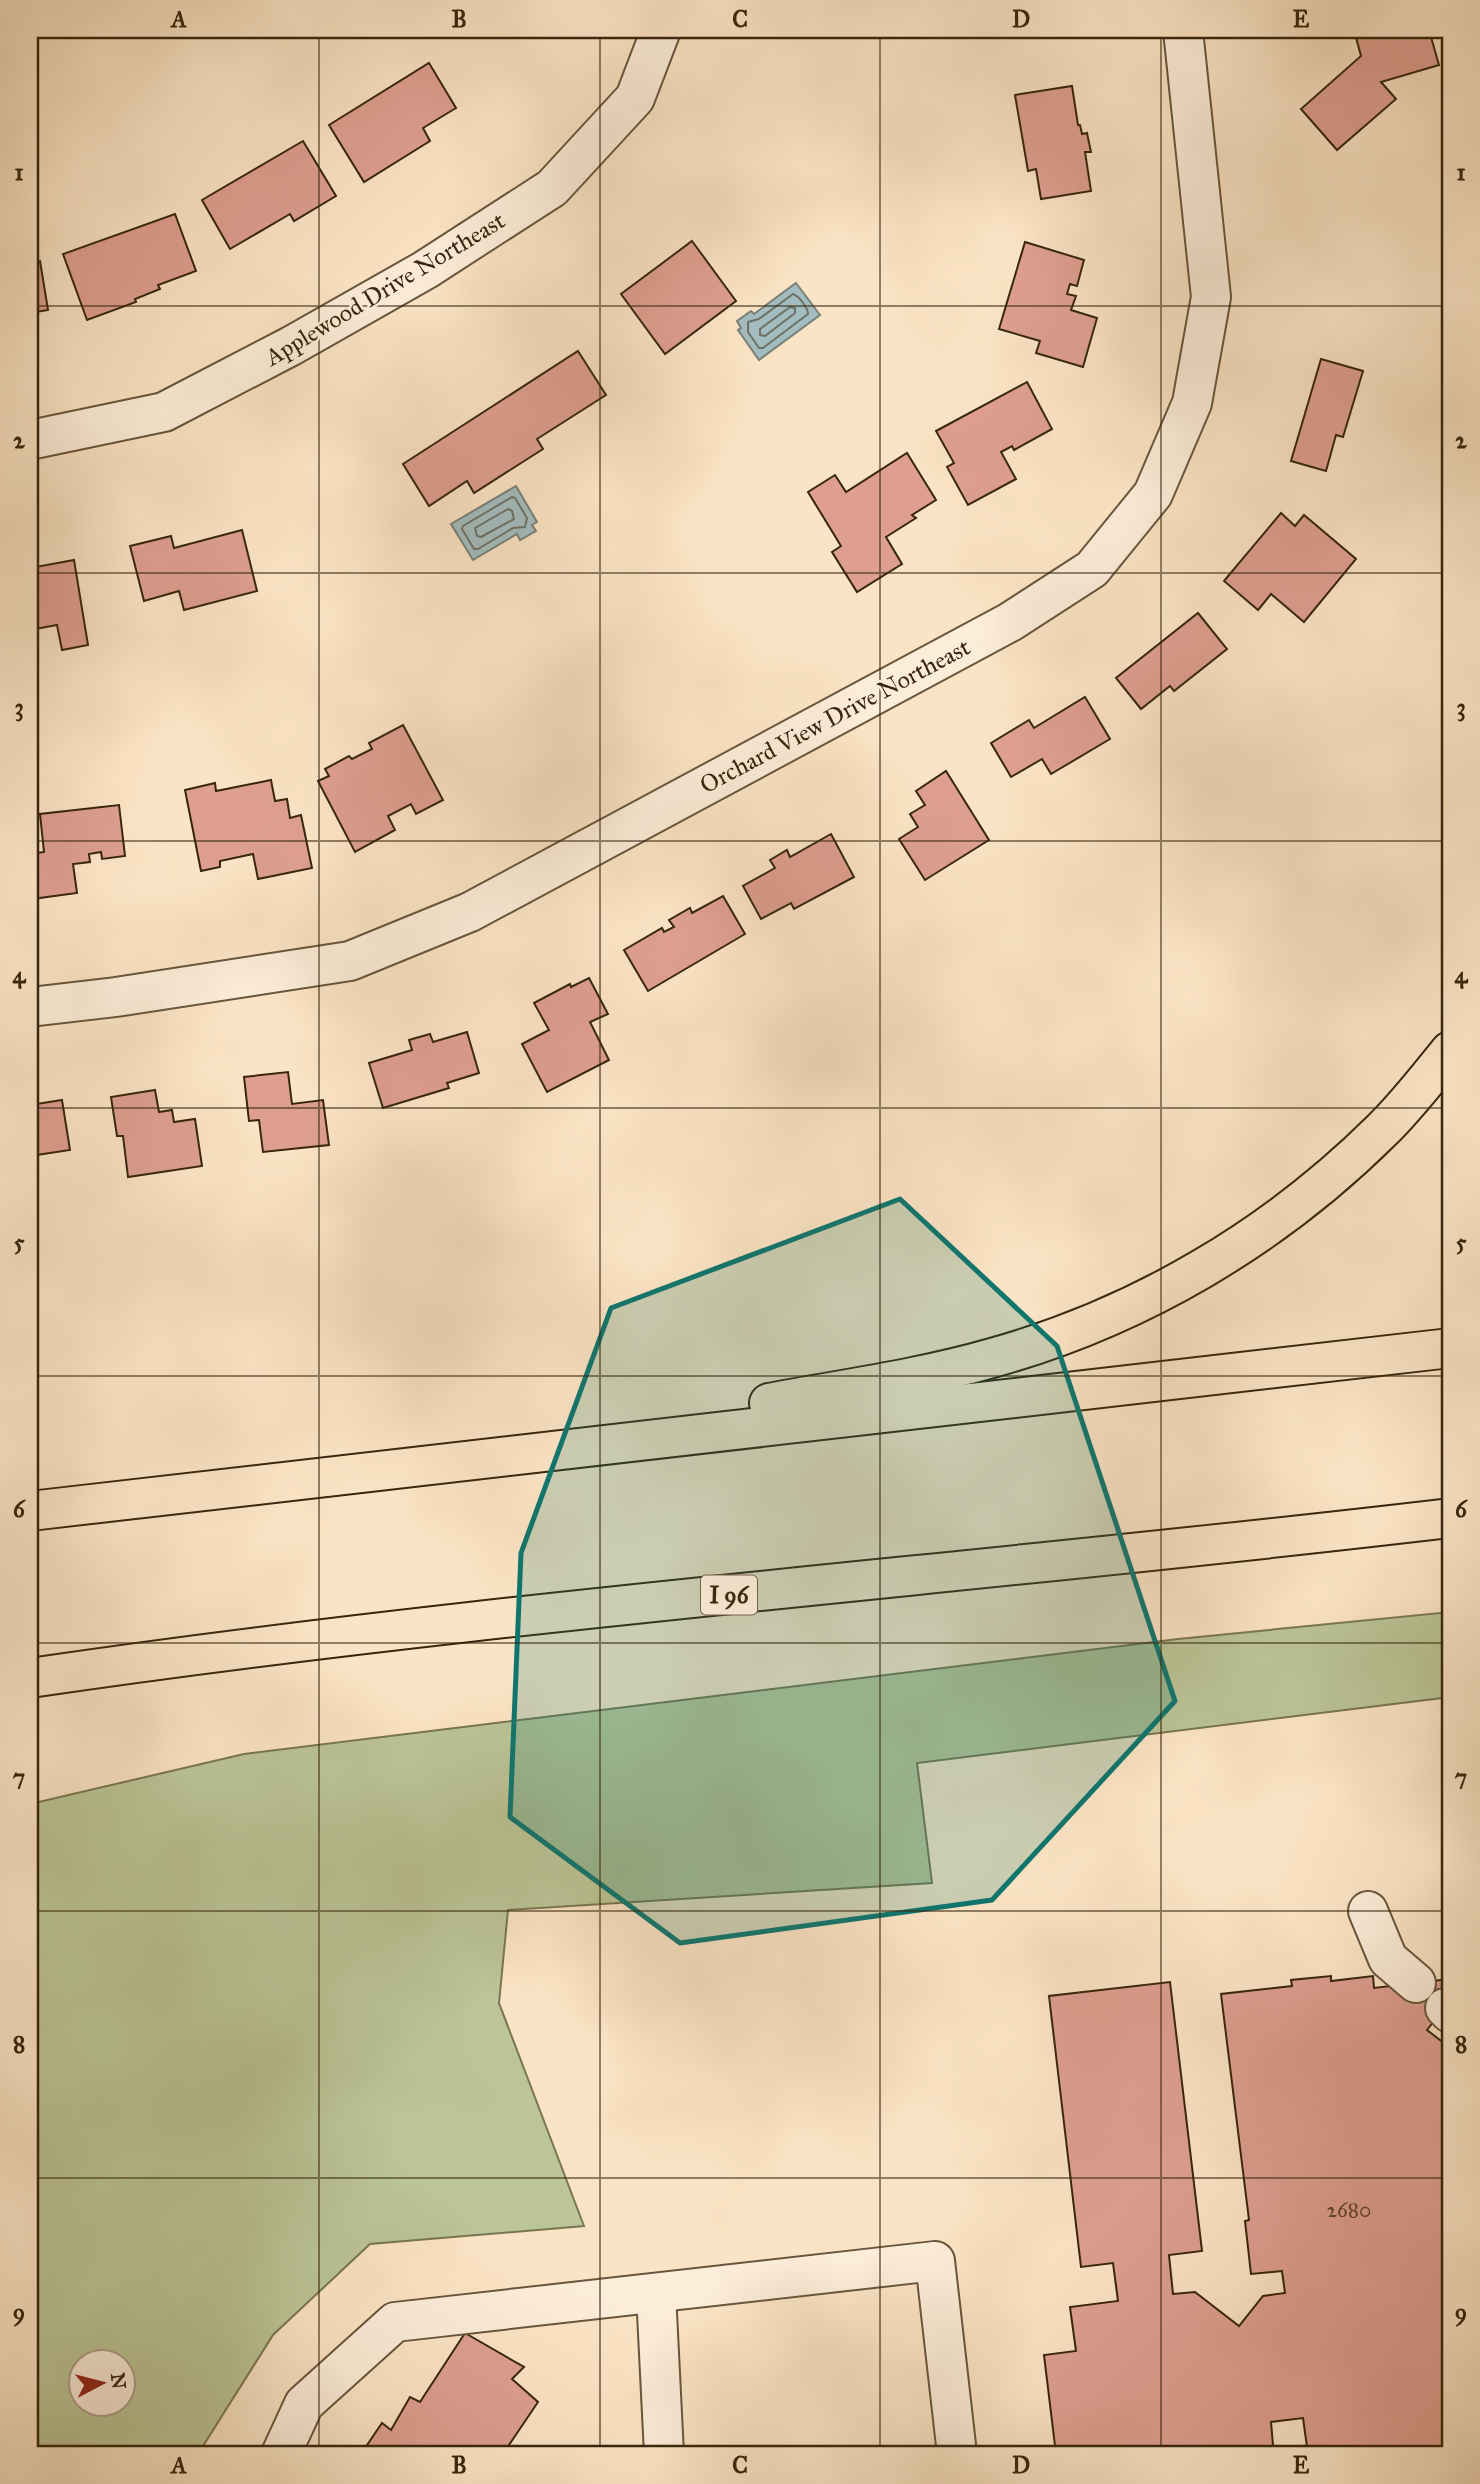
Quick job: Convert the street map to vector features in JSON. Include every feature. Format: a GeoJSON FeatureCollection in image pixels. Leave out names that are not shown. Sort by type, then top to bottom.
{"type":"FeatureCollection","features":[{"type":"Feature","properties":{"kind":"highway"},"geometry":{"type":"LineString","coordinates":[[474,1460],[961,1366],[1041,1343],[1105,1319],[1198,1272],[1265,1228],[1341,1169],[1383,1129],[1450,1051]]}},
{"type":"Feature","properties":{"kind":"highway"},"geometry":{"type":"LineString","coordinates":[[30,1511],[1450,1348]]}},
{"type":"Feature","properties":{"kind":"highway","name":"I 96"},"geometry":{"type":"LineString","coordinates":[[30,1678],[211,1651],[458,1623],[1450,1518]]}},
{"type":"Feature","properties":{"kind":"street","name":"Applewood Drive Northeast"},"geometry":{"type":"LineString","coordinates":[[30,440],[164,412],[291,346],[400,284],[552,188],[635,98],[661,30]]}},
{"type":"Feature","properties":{"kind":"street","name":"Orchard View Drive Northeast"},"geometry":{"type":"LineString","coordinates":[[30,1007],[116,997],[349,961],[470,912],[1010,622],[1092,569],[1153,494],[1192,402],[1210,297],[1183,30]]}},
{"type":"Feature","properties":{"kind":"street"},"geometry":{"type":"LineString","coordinates":[[1368,1911],[1388,1959],[1416,1983]]}},
{"type":"Feature","properties":{"kind":"street"},"geometry":{"type":"LineString","coordinates":[[281,2454],[304,2404],[395,2322],[934,2261],[957,2454]]}},
{"type":"Feature","properties":{"kind":"street"},"geometry":{"type":"LineString","coordinates":[[656,2293],[664,2454]]}},
{"type":"Feature","properties":{"kind":"highlighted area"},"geometry":{"type":"Polygon","coordinates":[[[900,1199],[1057,1346],[1175,1701],[992,1900],[680,1943],[510,1817],[521,1553],[611,1308],[900,1199]]]}},
{"type":"Feature","properties":{"kind":"green space"},"geometry":{"type":"Polygon","coordinates":[[[1450,1612],[1450,1697],[917,1763],[932,1883],[508,1910],[499,2003],[584,2226],[370,2244],[273,2335],[198,2454],[30,2454],[30,1804],[244,1754],[1178,1639],[1450,1612]]]}},
{"type":"Feature","properties":{"kind":"water"},"geometry":{"type":"Polygon","coordinates":[[[796,283],[820,315],[759,360],[738,330],[741,328],[737,321],[751,311],[754,314],[796,283]]]}},
{"type":"Feature","properties":{"kind":"water"},"geometry":{"type":"Polygon","coordinates":[[[516,486],[537,522],[532,525],[536,531],[520,540],[517,534],[473,560],[451,524],[516,486]]]}},
{"type":"Feature","properties":{"kind":"building"},"geometry":{"type":"Polygon","coordinates":[[[1354,30],[1429,30],[1439,65],[1381,82],[1396,99],[1337,150],[1301,109],[1361,56],[1354,30]]]}},
{"type":"Feature","properties":{"kind":"building"},"geometry":{"type":"Polygon","coordinates":[[[429,63],[456,108],[423,128],[430,141],[364,182],[329,125],[429,63]]]}},
{"type":"Feature","properties":{"kind":"building"},"geometry":{"type":"Polygon","coordinates":[[[1072,86],[1078,125],[1082,134],[1087,133],[1091,152],[1085,152],[1091,191],[1041,199],[1036,169],[1028,171],[1015,95],[1072,86]]]}},
{"type":"Feature","properties":{"kind":"building"},"geometry":{"type":"Polygon","coordinates":[[[303,141],[336,196],[294,221],[290,214],[230,249],[202,200],[303,141]]]}},
{"type":"Feature","properties":{"kind":"building"},"geometry":{"type":"Polygon","coordinates":[[[175,214],[196,271],[158,285],[160,289],[135,299],[136,302],[87,320],[63,254],[175,214]]]}},
{"type":"Feature","properties":{"kind":"building"},"geometry":{"type":"Polygon","coordinates":[[[692,241],[736,301],[665,354],[621,294],[692,241]]]}},
{"type":"Feature","properties":{"kind":"building"},"geometry":{"type":"Polygon","coordinates":[[[1025,242],[1084,260],[1077,286],[1070,284],[1067,294],[1076,296],[1071,310],[1097,318],[1083,367],[1036,353],[1040,341],[999,329],[1025,242]]]}},
{"type":"Feature","properties":{"kind":"building"},"geometry":{"type":"Polygon","coordinates":[[[40,261],[48,310],[30,313],[30,263],[40,261]]]}},
{"type":"Feature","properties":{"kind":"building"},"geometry":{"type":"Polygon","coordinates":[[[578,351],[606,395],[537,439],[543,449],[474,493],[467,481],[429,506],[403,464],[578,351]]]}},
{"type":"Feature","properties":{"kind":"building"},"geometry":{"type":"Polygon","coordinates":[[[1321,359],[1363,371],[1343,437],[1336,435],[1326,471],[1291,461],[1321,359]]]}},
{"type":"Feature","properties":{"kind":"building"},"geometry":{"type":"Polygon","coordinates":[[[1027,382],[1052,429],[1014,450],[1012,446],[1001,452],[1016,479],[968,505],[947,467],[954,463],[936,431],[1027,382]]]}},
{"type":"Feature","properties":{"kind":"building"},"geometry":{"type":"Polygon","coordinates":[[[907,453],[936,500],[912,515],[916,518],[886,537],[902,564],[857,592],[832,552],[841,546],[808,492],[835,475],[846,492],[907,453]]]}},
{"type":"Feature","properties":{"kind":"building"},"geometry":{"type":"Polygon","coordinates":[[[1281,513],[1295,526],[1304,515],[1356,559],[1304,622],[1271,594],[1258,610],[1224,581],[1281,513]]]}},
{"type":"Feature","properties":{"kind":"building"},"geometry":{"type":"Polygon","coordinates":[[[242,530],[257,591],[184,610],[179,591],[144,601],[130,546],[171,536],[174,548],[242,530]]]}},
{"type":"Feature","properties":{"kind":"building"},"geometry":{"type":"Polygon","coordinates":[[[74,560],[88,645],[62,650],[57,625],[30,630],[30,568],[74,560]]]}},
{"type":"Feature","properties":{"kind":"building"},"geometry":{"type":"Polygon","coordinates":[[[1198,613],[1227,649],[1174,691],[1170,686],[1141,709],[1116,678],[1198,613]]]}},
{"type":"Feature","properties":{"kind":"building"},"geometry":{"type":"Polygon","coordinates":[[[1085,697],[1110,739],[1051,774],[1042,759],[1011,777],[991,743],[1029,720],[1034,728],[1085,697]]]}},
{"type":"Feature","properties":{"kind":"building"},"geometry":{"type":"Polygon","coordinates":[[[403,725],[443,800],[416,814],[411,804],[388,816],[395,830],[355,852],[318,781],[329,776],[325,769],[349,756],[352,759],[372,749],[369,743],[403,725]]]}},
{"type":"Feature","properties":{"kind":"building"},"geometry":{"type":"Polygon","coordinates":[[[946,771],[989,840],[925,880],[899,839],[918,827],[910,814],[925,805],[916,791],[946,771]]]}},
{"type":"Feature","properties":{"kind":"building"},"geometry":{"type":"Polygon","coordinates":[[[271,780],[275,801],[287,799],[290,818],[301,815],[312,868],[258,879],[253,854],[220,861],[220,867],[201,871],[185,790],[215,783],[216,791],[271,780]]]}},
{"type":"Feature","properties":{"kind":"building"},"geometry":{"type":"Polygon","coordinates":[[[119,805],[125,856],[102,859],[101,852],[89,854],[90,862],[73,864],[77,893],[32,899],[30,854],[44,852],[40,814],[119,805]]]}},
{"type":"Feature","properties":{"kind":"building"},"geometry":{"type":"Polygon","coordinates":[[[831,834],[854,877],[794,909],[791,903],[761,919],[743,886],[775,868],[770,860],[787,850],[790,857],[831,834]]]}},
{"type":"Feature","properties":{"kind":"building"},"geometry":{"type":"Polygon","coordinates":[[[723,896],[745,934],[648,991],[624,950],[662,928],[664,932],[674,927],[669,920],[690,908],[692,913],[723,896]]]}},
{"type":"Feature","properties":{"kind":"building"},"geometry":{"type":"Polygon","coordinates":[[[589,978],[608,1014],[590,1022],[609,1060],[547,1092],[522,1044],[549,1030],[534,1003],[570,984],[571,987],[589,978]]]}},
{"type":"Feature","properties":{"kind":"building"},"geometry":{"type":"Polygon","coordinates":[[[467,1032],[479,1073],[447,1083],[449,1088],[383,1108],[369,1063],[412,1050],[409,1040],[430,1034],[433,1042],[467,1032]]]}},
{"type":"Feature","properties":{"kind":"building"},"geometry":{"type":"Polygon","coordinates":[[[288,1072],[292,1104],[323,1100],[329,1145],[263,1152],[259,1120],[249,1121],[244,1077],[288,1072]]]}},
{"type":"Feature","properties":{"kind":"building"},"geometry":{"type":"Polygon","coordinates":[[[155,1090],[159,1112],[172,1110],[174,1122],[195,1119],[202,1166],[128,1177],[123,1136],[117,1136],[111,1097],[155,1090]]]}},
{"type":"Feature","properties":{"kind":"building"},"geometry":{"type":"Polygon","coordinates":[[[62,1100],[70,1150],[30,1156],[30,1105],[62,1100]]]}},
{"type":"Feature","properties":{"kind":"building"},"geometry":{"type":"Polygon","coordinates":[[[1331,1976],[1331,1981],[1373,1976],[1374,1988],[1450,1979],[1450,2001],[1427,2030],[1449,2047],[1450,2056],[1450,2454],[1308,2454],[1303,2418],[1271,2422],[1273,2445],[1286,2454],[1056,2454],[1044,2355],[1076,2351],[1070,2307],[1118,2301],[1113,2263],[1081,2267],[1049,1996],[1170,1982],[1202,2251],[1169,2255],[1173,2294],[1195,2292],[1239,2326],[1263,2296],[1285,2293],[1282,2271],[1251,2274],[1245,2221],[1249,2220],[1221,1994],[1292,1986],[1291,1980],[1331,1976]]]}},
{"type":"Feature","properties":{"kind":"building"},"geometry":{"type":"Polygon","coordinates":[[[465,2333],[524,2367],[512,2379],[538,2402],[503,2454],[361,2454],[382,2423],[391,2430],[410,2397],[420,2402],[465,2333]]]}}]}
